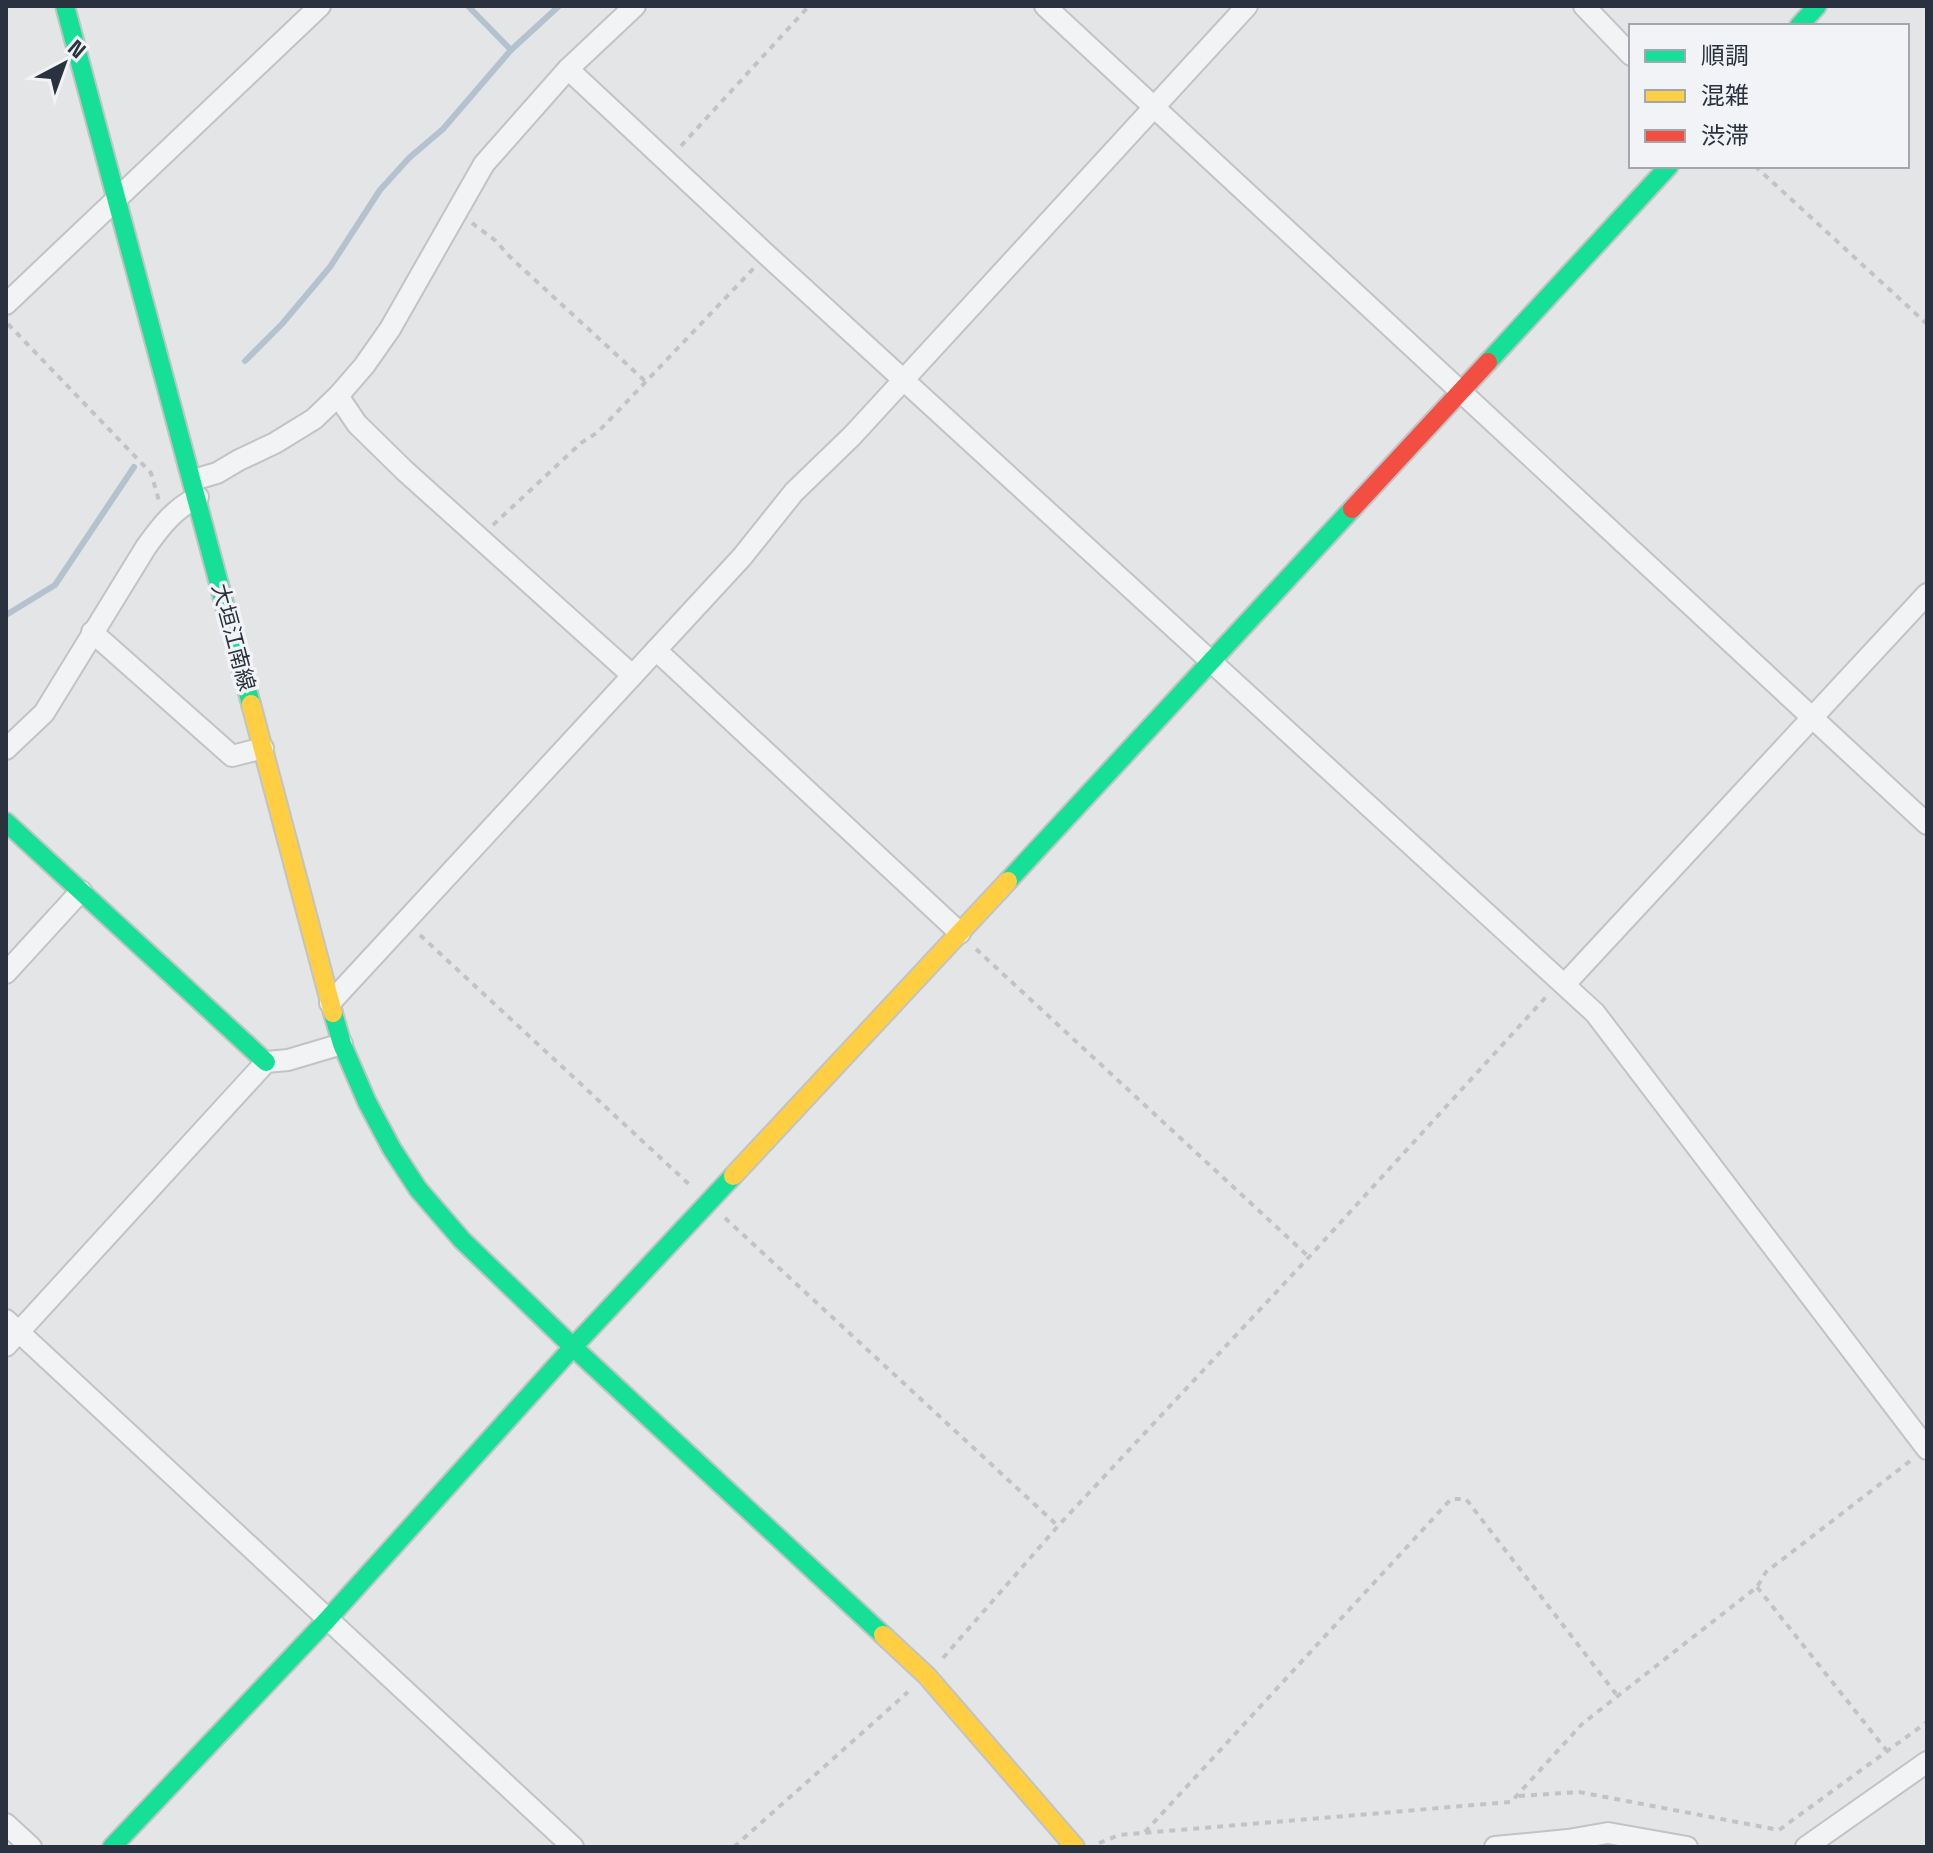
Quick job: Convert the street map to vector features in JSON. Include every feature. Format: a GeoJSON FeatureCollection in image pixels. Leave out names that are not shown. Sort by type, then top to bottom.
{"type":"FeatureCollection","features":[{"type":"Feature","properties":{"kind":"street","name":"大垣江南線"},"geometry":{"type":"LineString","coordinates":[[65,6],[330,1003],[342,1044],[392,1149],[418,1189],[462,1240],[927,1676],[1075,1847]]}},
{"type":"Feature","properties":{"kind":"street"},"geometry":{"type":"LineString","coordinates":[[6,304],[320,6]]}},
{"type":"Feature","properties":{"kind":"street"},"geometry":{"type":"LineString","coordinates":[[6,749],[44,713],[92,632],[165,521],[195,488],[314,419],[338,396],[390,329],[484,164],[568,69],[635,6]]}},
{"type":"Feature","properties":{"kind":"street"},"geometry":{"type":"LineString","coordinates":[[1045,6],[1927,824]]}},
{"type":"Feature","properties":{"kind":"street"},"geometry":{"type":"LineString","coordinates":[[330,1003],[742,557],[794,492],[852,436],[1247,6]]}},
{"type":"Feature","properties":{"kind":"street"},"geometry":{"type":"LineString","coordinates":[[1584,6],[1629,53]]}},
{"type":"Feature","properties":{"kind":"street"},"geometry":{"type":"LineString","coordinates":[[1801,24],[1817,6]]}},
{"type":"Feature","properties":{"kind":"street"},"geometry":{"type":"LineString","coordinates":[[568,69],[1210,663],[1595,1013],[1927,1449]]}},
{"type":"Feature","properties":{"kind":"street"},"geometry":{"type":"LineString","coordinates":[[112,1847],[327,1620],[573,1347],[1667,168]]}},
{"type":"Feature","properties":{"kind":"street"},"geometry":{"type":"LineString","coordinates":[[338,396],[357,424],[405,471],[632,675]]}},
{"type":"Feature","properties":{"kind":"street"},"geometry":{"type":"LineString","coordinates":[[1563,982],[1927,594]]}},
{"type":"Feature","properties":{"kind":"street"},"geometry":{"type":"LineString","coordinates":[[92,632],[232,756],[263,748]]}},
{"type":"Feature","properties":{"kind":"street"},"geometry":{"type":"LineString","coordinates":[[656,650],[960,933]]}},
{"type":"Feature","properties":{"kind":"street"},"geometry":{"type":"LineString","coordinates":[[6,822],[266,1062]]}},
{"type":"Feature","properties":{"kind":"street"},"geometry":{"type":"LineString","coordinates":[[6,973],[81,891]]}},
{"type":"Feature","properties":{"kind":"street"},"geometry":{"type":"LineString","coordinates":[[342,1044],[288,1060],[266,1062],[10,1333],[573,1847]]}},
{"type":"Feature","properties":{"kind":"street"},"geometry":{"type":"LineString","coordinates":[[1806,1847],[1927,1762]]}},
{"type":"Feature","properties":{"kind":"street"},"geometry":{"type":"LineString","coordinates":[[6,1824],[31,1847]]}},
{"type":"Feature","properties":{"kind":"street"},"geometry":{"type":"LineString","coordinates":[[1495,1847],[1571,1844],[1608,1833],[1687,1847]]}},
{"type":"Feature","properties":{"kind":"path"},"geometry":{"type":"LineString","coordinates":[[667,161],[809,6]]}},
{"type":"Feature","properties":{"kind":"path"},"geometry":{"type":"LineString","coordinates":[[1757,168],[1927,324]]}},
{"type":"Feature","properties":{"kind":"path"},"geometry":{"type":"LineString","coordinates":[[456,213],[496,241],[646,382]]}},
{"type":"Feature","properties":{"kind":"path"},"geometry":{"type":"LineString","coordinates":[[481,537],[570,453],[598,432],[767,255]]}},
{"type":"Feature","properties":{"kind":"path"},"geometry":{"type":"LineString","coordinates":[[6,322],[151,473],[165,521]]}},
{"type":"Feature","properties":{"kind":"path"},"geometry":{"type":"LineString","coordinates":[[406,922],[1058,1526]]}},
{"type":"Feature","properties":{"kind":"path"},"geometry":{"type":"LineString","coordinates":[[960,933],[1309,1257]]}},
{"type":"Feature","properties":{"kind":"path"},"geometry":{"type":"LineString","coordinates":[[734,1847],[927,1676],[1058,1526],[1563,982]]}},
{"type":"Feature","properties":{"kind":"path"},"geometry":{"type":"LineString","coordinates":[[1093,1847],[1119,1835],[1511,1802],[1582,1724],[1616,1694],[1757,1587],[1766,1572],[1927,1449]]}},
{"type":"Feature","properties":{"kind":"path"},"geometry":{"type":"LineString","coordinates":[[1144,1833],[1451,1499],[1466,1499],[1616,1694]]}},
{"type":"Feature","properties":{"kind":"path"},"geometry":{"type":"LineString","coordinates":[[1757,1587],[1887,1751]]}},
{"type":"Feature","properties":{"kind":"path"},"geometry":{"type":"LineString","coordinates":[[1517,1796],[1589,1793],[1779,1830],[1927,1722]]}},
{"type":"Feature","properties":{"kind":"waterway"},"geometry":{"type":"LineString","coordinates":[[468,6],[511,50]]}},
{"type":"Feature","properties":{"kind":"waterway"},"geometry":{"type":"LineString","coordinates":[[245,361],[282,324],[330,267],[380,190],[409,158],[443,129],[511,50],[559,6]]}},
{"type":"Feature","properties":{"kind":"waterway"},"geometry":{"type":"LineString","coordinates":[[6,615],[55,585],[134,467]]}},
{"type":"Feature","properties":{"kind":"traffic: fast"},"geometry":{"type":"LineString","coordinates":[[65,6],[251,704]]}},
{"type":"Feature","properties":{"kind":"traffic: fast"},"geometry":{"type":"LineString","coordinates":[[1801,24],[1817,6]]}},
{"type":"Feature","properties":{"kind":"traffic: fast"},"geometry":{"type":"LineString","coordinates":[[1488,362],[1667,168]]}},
{"type":"Feature","properties":{"kind":"traffic: fast"},"geometry":{"type":"LineString","coordinates":[[1008,881],[1352,509]]}},
{"type":"Feature","properties":{"kind":"traffic: fast"},"geometry":{"type":"LineString","coordinates":[[6,822],[266,1062]]}},
{"type":"Feature","properties":{"kind":"traffic: fast"},"geometry":{"type":"LineString","coordinates":[[333,1013],[342,1044],[367,1102],[392,1149],[418,1189],[462,1240],[883,1635]]}},
{"type":"Feature","properties":{"kind":"traffic: fast"},"geometry":{"type":"LineString","coordinates":[[112,1847],[327,1620],[573,1347],[733,1176]]}},
{"type":"Feature","properties":{"kind":"traffic: slow"},"geometry":{"type":"LineString","coordinates":[[251,704],[333,1013]]}},
{"type":"Feature","properties":{"kind":"traffic: slow"},"geometry":{"type":"LineString","coordinates":[[733,1176],[1008,881]]}},
{"type":"Feature","properties":{"kind":"traffic: slow"},"geometry":{"type":"LineString","coordinates":[[883,1635],[927,1676],[1075,1847]]}},
{"type":"Feature","properties":{"kind":"traffic: jam"},"geometry":{"type":"LineString","coordinates":[[1352,509],[1488,362]]}}]}
